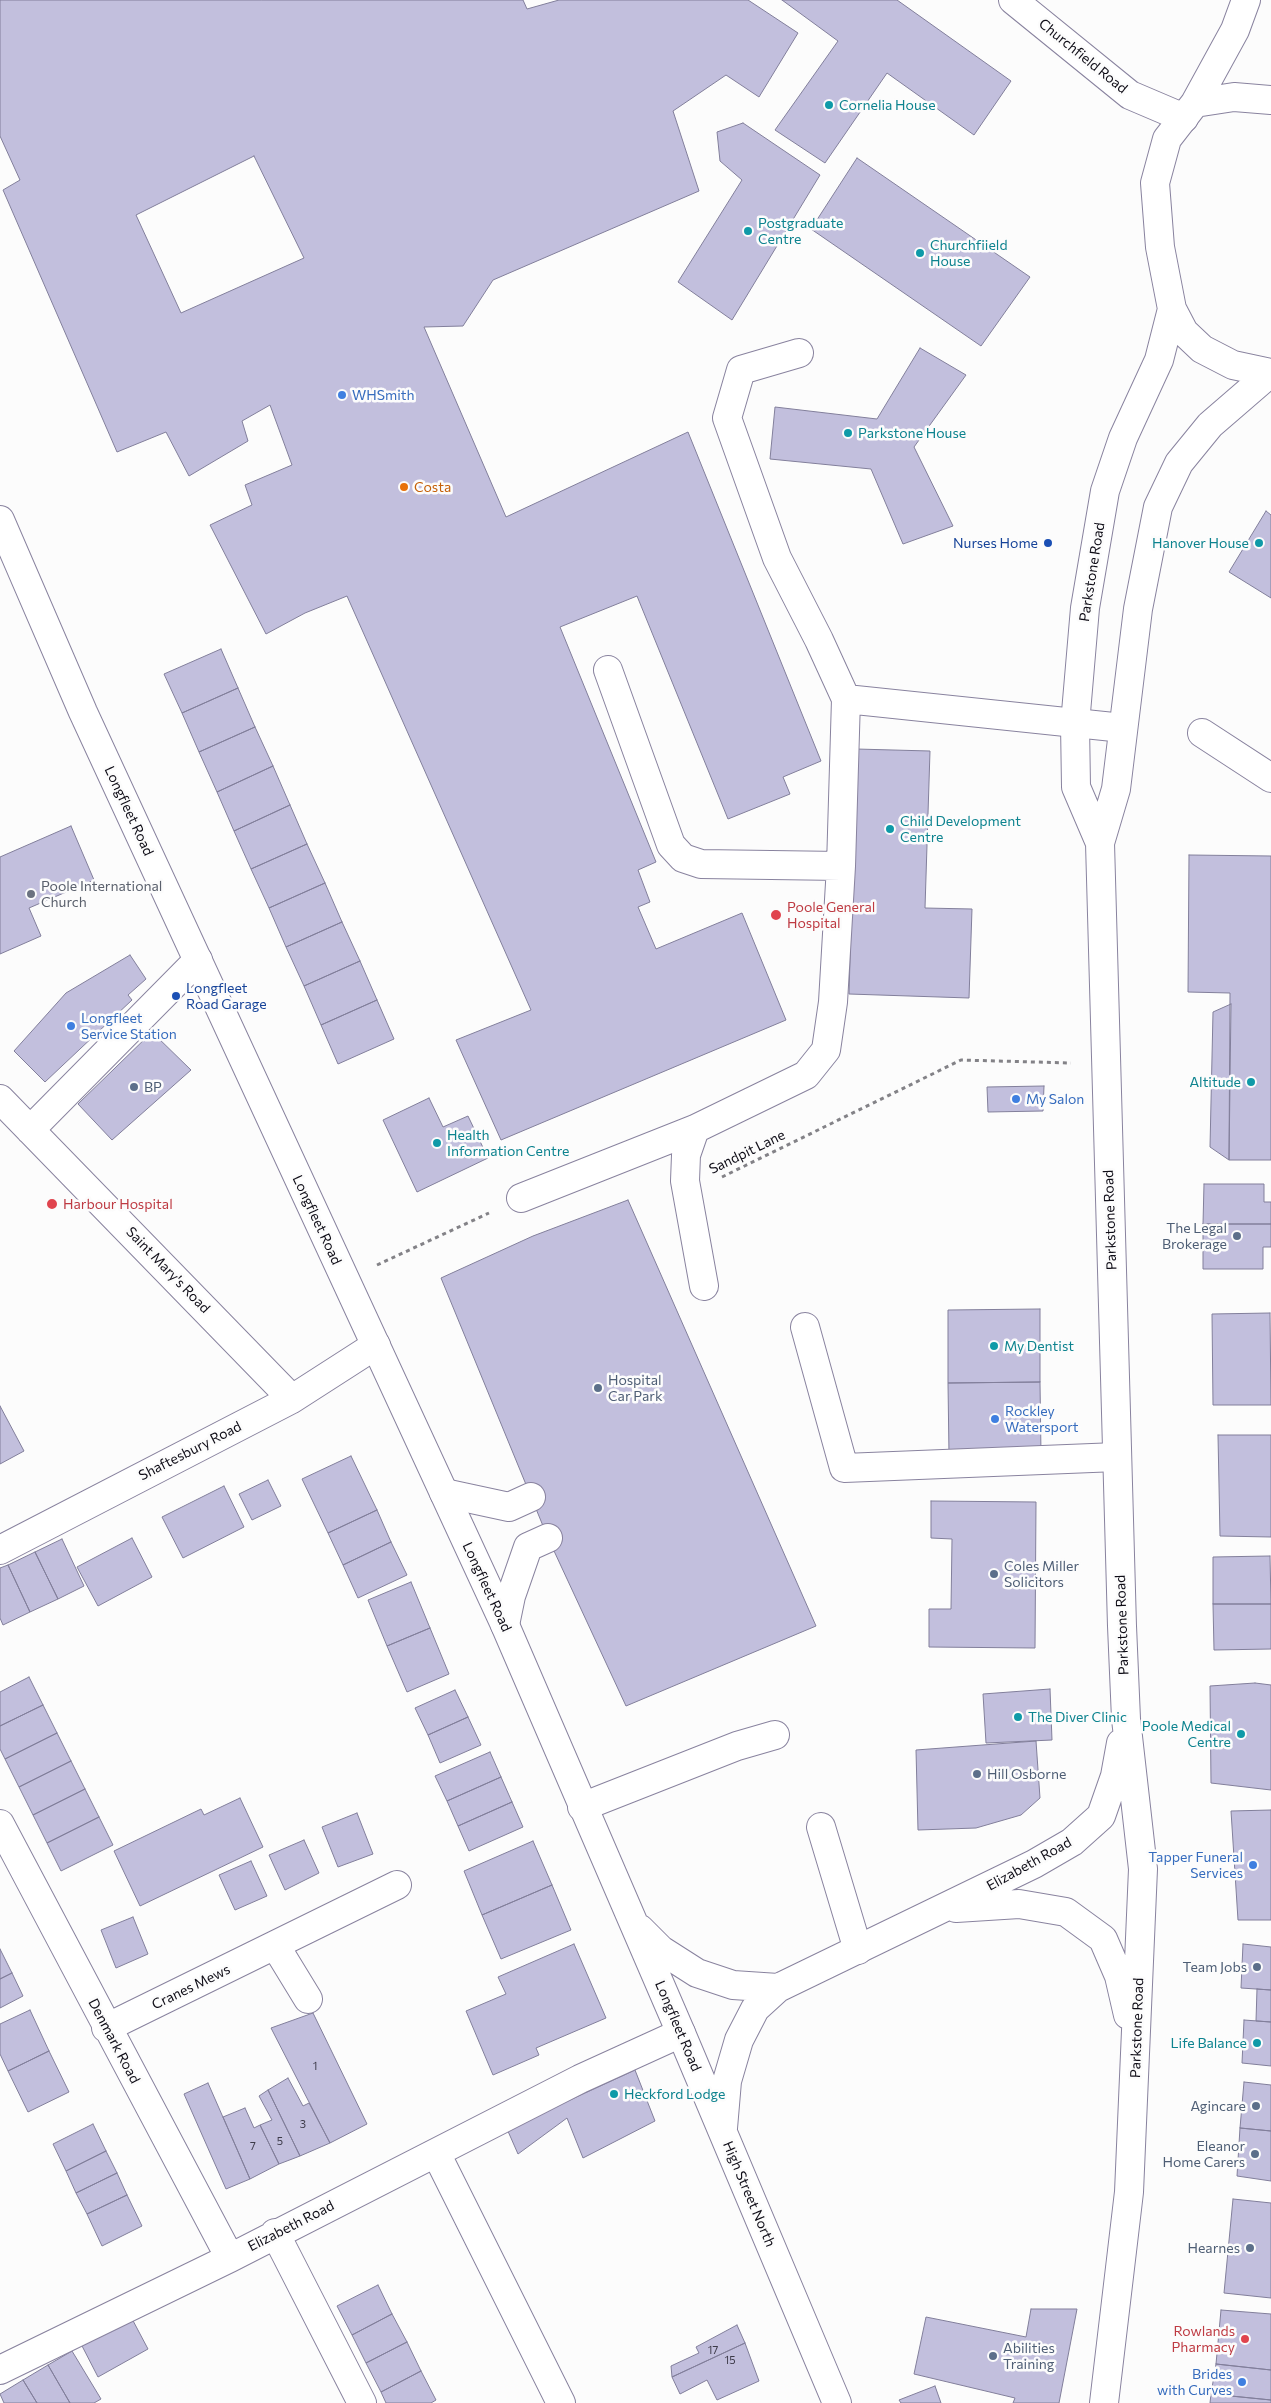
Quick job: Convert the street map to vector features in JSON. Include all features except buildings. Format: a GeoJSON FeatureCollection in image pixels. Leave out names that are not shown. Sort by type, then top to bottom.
{"type":"FeatureCollection","features":[{"type":"Feature","properties":{"kind":"main road","name":"Churchfield Road"},"geometry":{"type":"LineString","coordinates":[[1013,0],[1130,94],[1190,111]]}},
{"type":"Feature","properties":{"kind":"main road"},"geometry":{"type":"LineString","coordinates":[[1246,0],[1235,30],[1190,111],[1167,140],[1154,183],[1160,247],[1172,309],[1184,332],[1202,349],[1233,365],[1270,373]]}},
{"type":"Feature","properties":{"kind":"main road"},"geometry":{"type":"LineString","coordinates":[[1190,111],[1234,97],[1271,100]]}},
{"type":"Feature","properties":{"kind":"main road","name":"Parkstone Road"},"geometry":{"type":"LineString","coordinates":[[1100,844],[1076,787],[1076,724],[1085,608],[1105,492],[1123,438],[1159,360],[1172,309]]}},
{"type":"Feature","properties":{"kind":"main road"},"geometry":{"type":"LineString","coordinates":[[521,1198],[695,1129],[806,1075],[826,1050],[833,1002],[841,866],[846,699],[819,640],[777,558],[727,418],[741,370],[799,353]]}},
{"type":"Feature","properties":{"kind":"main road","name":"Parkstone Road"},"geometry":{"type":"LineString","coordinates":[[1104,2403],[1129,2192],[1143,1869],[1126,1719],[1105,1064],[1100,844],[1116,789],[1138,609],[1158,508],[1179,463],[1210,425],[1270,373]]}},
{"type":"Feature","properties":{"kind":"main road","name":"Longfleet Road"},"geometry":{"type":"LineString","coordinates":[[0,520],[62,666],[505,1625],[723,2132]]}},
{"type":"Feature","properties":{"kind":"main road"},"geometry":{"type":"LineString","coordinates":[[608,670],[671,845],[683,858],[701,864],[841,866]]}},
{"type":"Feature","properties":{"kind":"main road"},"geometry":{"type":"LineString","coordinates":[[846,699],[1123,728]]}},
{"type":"Feature","properties":{"kind":"main road"},"geometry":{"type":"LineString","coordinates":[[1202,733],[1271,778]]}},
{"type":"Feature","properties":{"kind":"main road"},"geometry":{"type":"LineString","coordinates":[[30,1130],[198,960]]}},
{"type":"Feature","properties":{"kind":"main road","name":"Saint Mary's Road"},"geometry":{"type":"LineString","coordinates":[[0,1099],[292,1399]]}},
{"type":"Feature","properties":{"kind":"main road"},"geometry":{"type":"LineString","coordinates":[[695,1129],[686,1155],[685,1181],[704,1286]]}},
{"type":"Feature","properties":{"kind":"main road"},"geometry":{"type":"LineString","coordinates":[[805,1327],[844,1468],[1117,1457]]}},
{"type":"Feature","properties":{"kind":"main road","name":"Shaftesbury Road"},"geometry":{"type":"LineString","coordinates":[[0,1550],[292,1399],[376,1345]]}},
{"type":"Feature","properties":{"kind":"main road"},"geometry":{"type":"LineString","coordinates":[[444,1493],[509,1507],[531,1498]]}},
{"type":"Feature","properties":{"kind":"main road"},"geometry":{"type":"LineString","coordinates":[[505,1625],[511,1596],[528,1547],[548,1538]]}},
{"type":"Feature","properties":{"kind":"main road","name":"Elizabeth Road"},"geometry":{"type":"LineString","coordinates":[[778,1988],[1034,1864],[1072,1842],[1101,1816],[1115,1776],[1126,1719]]}},
{"type":"Feature","properties":{"kind":"main road"},"geometry":{"type":"LineString","coordinates":[[582,1807],[737,1746],[775,1735]]}},
{"type":"Feature","properties":{"kind":"main road","name":"Denmark Road"},"geometry":{"type":"LineString","coordinates":[[0,1824],[106,2028],[230,2258]]}},
{"type":"Feature","properties":{"kind":"main road"},"geometry":{"type":"LineString","coordinates":[[822,1828],[858,1950]]}},
{"type":"Feature","properties":{"kind":"main road","name":"Cranes Mews"},"geometry":{"type":"LineString","coordinates":[[106,2028],[397,1886]]}},
{"type":"Feature","properties":{"kind":"main road","name":"Elizabeth Road"},"geometry":{"type":"LineString","coordinates":[[942,1909],[1019,1904],[1066,1912],[1103,1939],[1119,1976],[1136,2048]]}},
{"type":"Feature","properties":{"kind":"main road","name":"Longfleet Road"},"geometry":{"type":"LineString","coordinates":[[632,1921],[661,1950],[697,1973],[733,1986],[778,1988]]}},
{"type":"Feature","properties":{"kind":"main road"},"geometry":{"type":"LineString","coordinates":[[275,1945],[308,1999]]}},
{"type":"Feature","properties":{"kind":"main road","name":"High Street North"},"geometry":{"type":"LineString","coordinates":[[778,1988],[754,2009],[739,2040],[727,2080],[723,2132],[837,2403]]}},
{"type":"Feature","properties":{"kind":"main road","name":"Elizabeth Road"},"geometry":{"type":"LineString","coordinates":[[0,2370],[230,2258],[580,2079],[681,2032]]}},
{"type":"Feature","properties":{"kind":"main road"},"geometry":{"type":"LineString","coordinates":[[436,2152],[561,2403]]}},
{"type":"Feature","properties":{"kind":"main road"},"geometry":{"type":"LineString","coordinates":[[276,2233],[362,2403]]}},
{"type":"Feature","properties":{"kind":"path","name":"Sandpit Lane"},"geometry":{"type":"LineString","coordinates":[[685,1181],[706,1185],[961,1060],[1105,1064]]}},
{"type":"Feature","properties":{"kind":"path"},"geometry":{"type":"LineString","coordinates":[[345,1280],[521,1198]]}},
{"type":"Feature","properties":{"kind":"place","name":"Cornelia House"},"geometry":{"type":"Point","coordinates":[829,105]}},
{"type":"Feature","properties":{"kind":"place","name":"Postgraduate Centre"},"geometry":{"type":"Point","coordinates":[748,231]}},
{"type":"Feature","properties":{"kind":"place","name":"Churchfiield House"},"geometry":{"type":"Point","coordinates":[920,253]}},
{"type":"Feature","properties":{"kind":"place","name":"WHSmith"},"geometry":{"type":"Point","coordinates":[342,395]}},
{"type":"Feature","properties":{"kind":"place","name":"Parkstone House"},"geometry":{"type":"Point","coordinates":[848,433]}},
{"type":"Feature","properties":{"kind":"place","name":"Costa"},"geometry":{"type":"Point","coordinates":[404,487]}},
{"type":"Feature","properties":{"kind":"place","name":"Nurses Home"},"geometry":{"type":"Point","coordinates":[1048,543]}},
{"type":"Feature","properties":{"kind":"place","name":"Hanover House"},"geometry":{"type":"Point","coordinates":[1259,543]}},
{"type":"Feature","properties":{"kind":"place","name":"Child Development Centre"},"geometry":{"type":"Point","coordinates":[890,829]}},
{"type":"Feature","properties":{"kind":"place","name":"Poole International Church"},"geometry":{"type":"Point","coordinates":[31,894]}},
{"type":"Feature","properties":{"kind":"place","name":"Poole General Hospital"},"geometry":{"type":"Point","coordinates":[776,915]}},
{"type":"Feature","properties":{"kind":"place","name":"Longfleet Road Garage"},"geometry":{"type":"Point","coordinates":[176,996]}},
{"type":"Feature","properties":{"kind":"place","name":"Longfleet Service Station"},"geometry":{"type":"Point","coordinates":[71,1026]}},
{"type":"Feature","properties":{"kind":"place","name":"Altitude"},"geometry":{"type":"Point","coordinates":[1251,1082]}},
{"type":"Feature","properties":{"kind":"place","name":"BP"},"geometry":{"type":"Point","coordinates":[134,1087]}},
{"type":"Feature","properties":{"kind":"place","name":"My Salon"},"geometry":{"type":"Point","coordinates":[1016,1099]}},
{"type":"Feature","properties":{"kind":"place","name":"Health Information Centre"},"geometry":{"type":"Point","coordinates":[437,1143]}},
{"type":"Feature","properties":{"kind":"place","name":"Harbour Hospital"},"geometry":{"type":"Point","coordinates":[52,1204]}},
{"type":"Feature","properties":{"kind":"place","name":"The Legal Brokerage"},"geometry":{"type":"Point","coordinates":[1237,1236]}},
{"type":"Feature","properties":{"kind":"place","name":"My Dentist"},"geometry":{"type":"Point","coordinates":[994,1346]}},
{"type":"Feature","properties":{"kind":"place","name":"Hospital Car Park"},"geometry":{"type":"Point","coordinates":[598,1388]}},
{"type":"Feature","properties":{"kind":"place","name":"Rockley Watersport"},"geometry":{"type":"Point","coordinates":[995,1419]}},
{"type":"Feature","properties":{"kind":"place","name":"Coles Miller Solicitors"},"geometry":{"type":"Point","coordinates":[994,1574]}},
{"type":"Feature","properties":{"kind":"place","name":"The Diver Clinic"},"geometry":{"type":"Point","coordinates":[1018,1717]}},
{"type":"Feature","properties":{"kind":"place","name":"Poole Medical Centre"},"geometry":{"type":"Point","coordinates":[1241,1734]}},
{"type":"Feature","properties":{"kind":"place","name":"Hill Osborne"},"geometry":{"type":"Point","coordinates":[977,1774]}},
{"type":"Feature","properties":{"kind":"place","name":"Tapper Funeral Services"},"geometry":{"type":"Point","coordinates":[1253,1865]}},
{"type":"Feature","properties":{"kind":"place","name":"Team Jobs"},"geometry":{"type":"Point","coordinates":[1257,1967]}},
{"type":"Feature","properties":{"kind":"place","name":"Life Balance"},"geometry":{"type":"Point","coordinates":[1257,2043]}},
{"type":"Feature","properties":{"kind":"place","name":"Heckford Lodge"},"geometry":{"type":"Point","coordinates":[614,2094]}},
{"type":"Feature","properties":{"kind":"place","name":"Agincare"},"geometry":{"type":"Point","coordinates":[1256,2106]}},
{"type":"Feature","properties":{"kind":"place","name":"Eleanor Home Carers"},"geometry":{"type":"Point","coordinates":[1255,2154]}},
{"type":"Feature","properties":{"kind":"place","name":"Hearnes"},"geometry":{"type":"Point","coordinates":[1250,2248]}},
{"type":"Feature","properties":{"kind":"place","name":"Rowlands Pharmacy"},"geometry":{"type":"Point","coordinates":[1245,2339]}},
{"type":"Feature","properties":{"kind":"place","name":"Abilities Training"},"geometry":{"type":"Point","coordinates":[993,2356]}},
{"type":"Feature","properties":{"kind":"place","name":"Brides with Curves"},"geometry":{"type":"Point","coordinates":[1242,2382]}}]}
